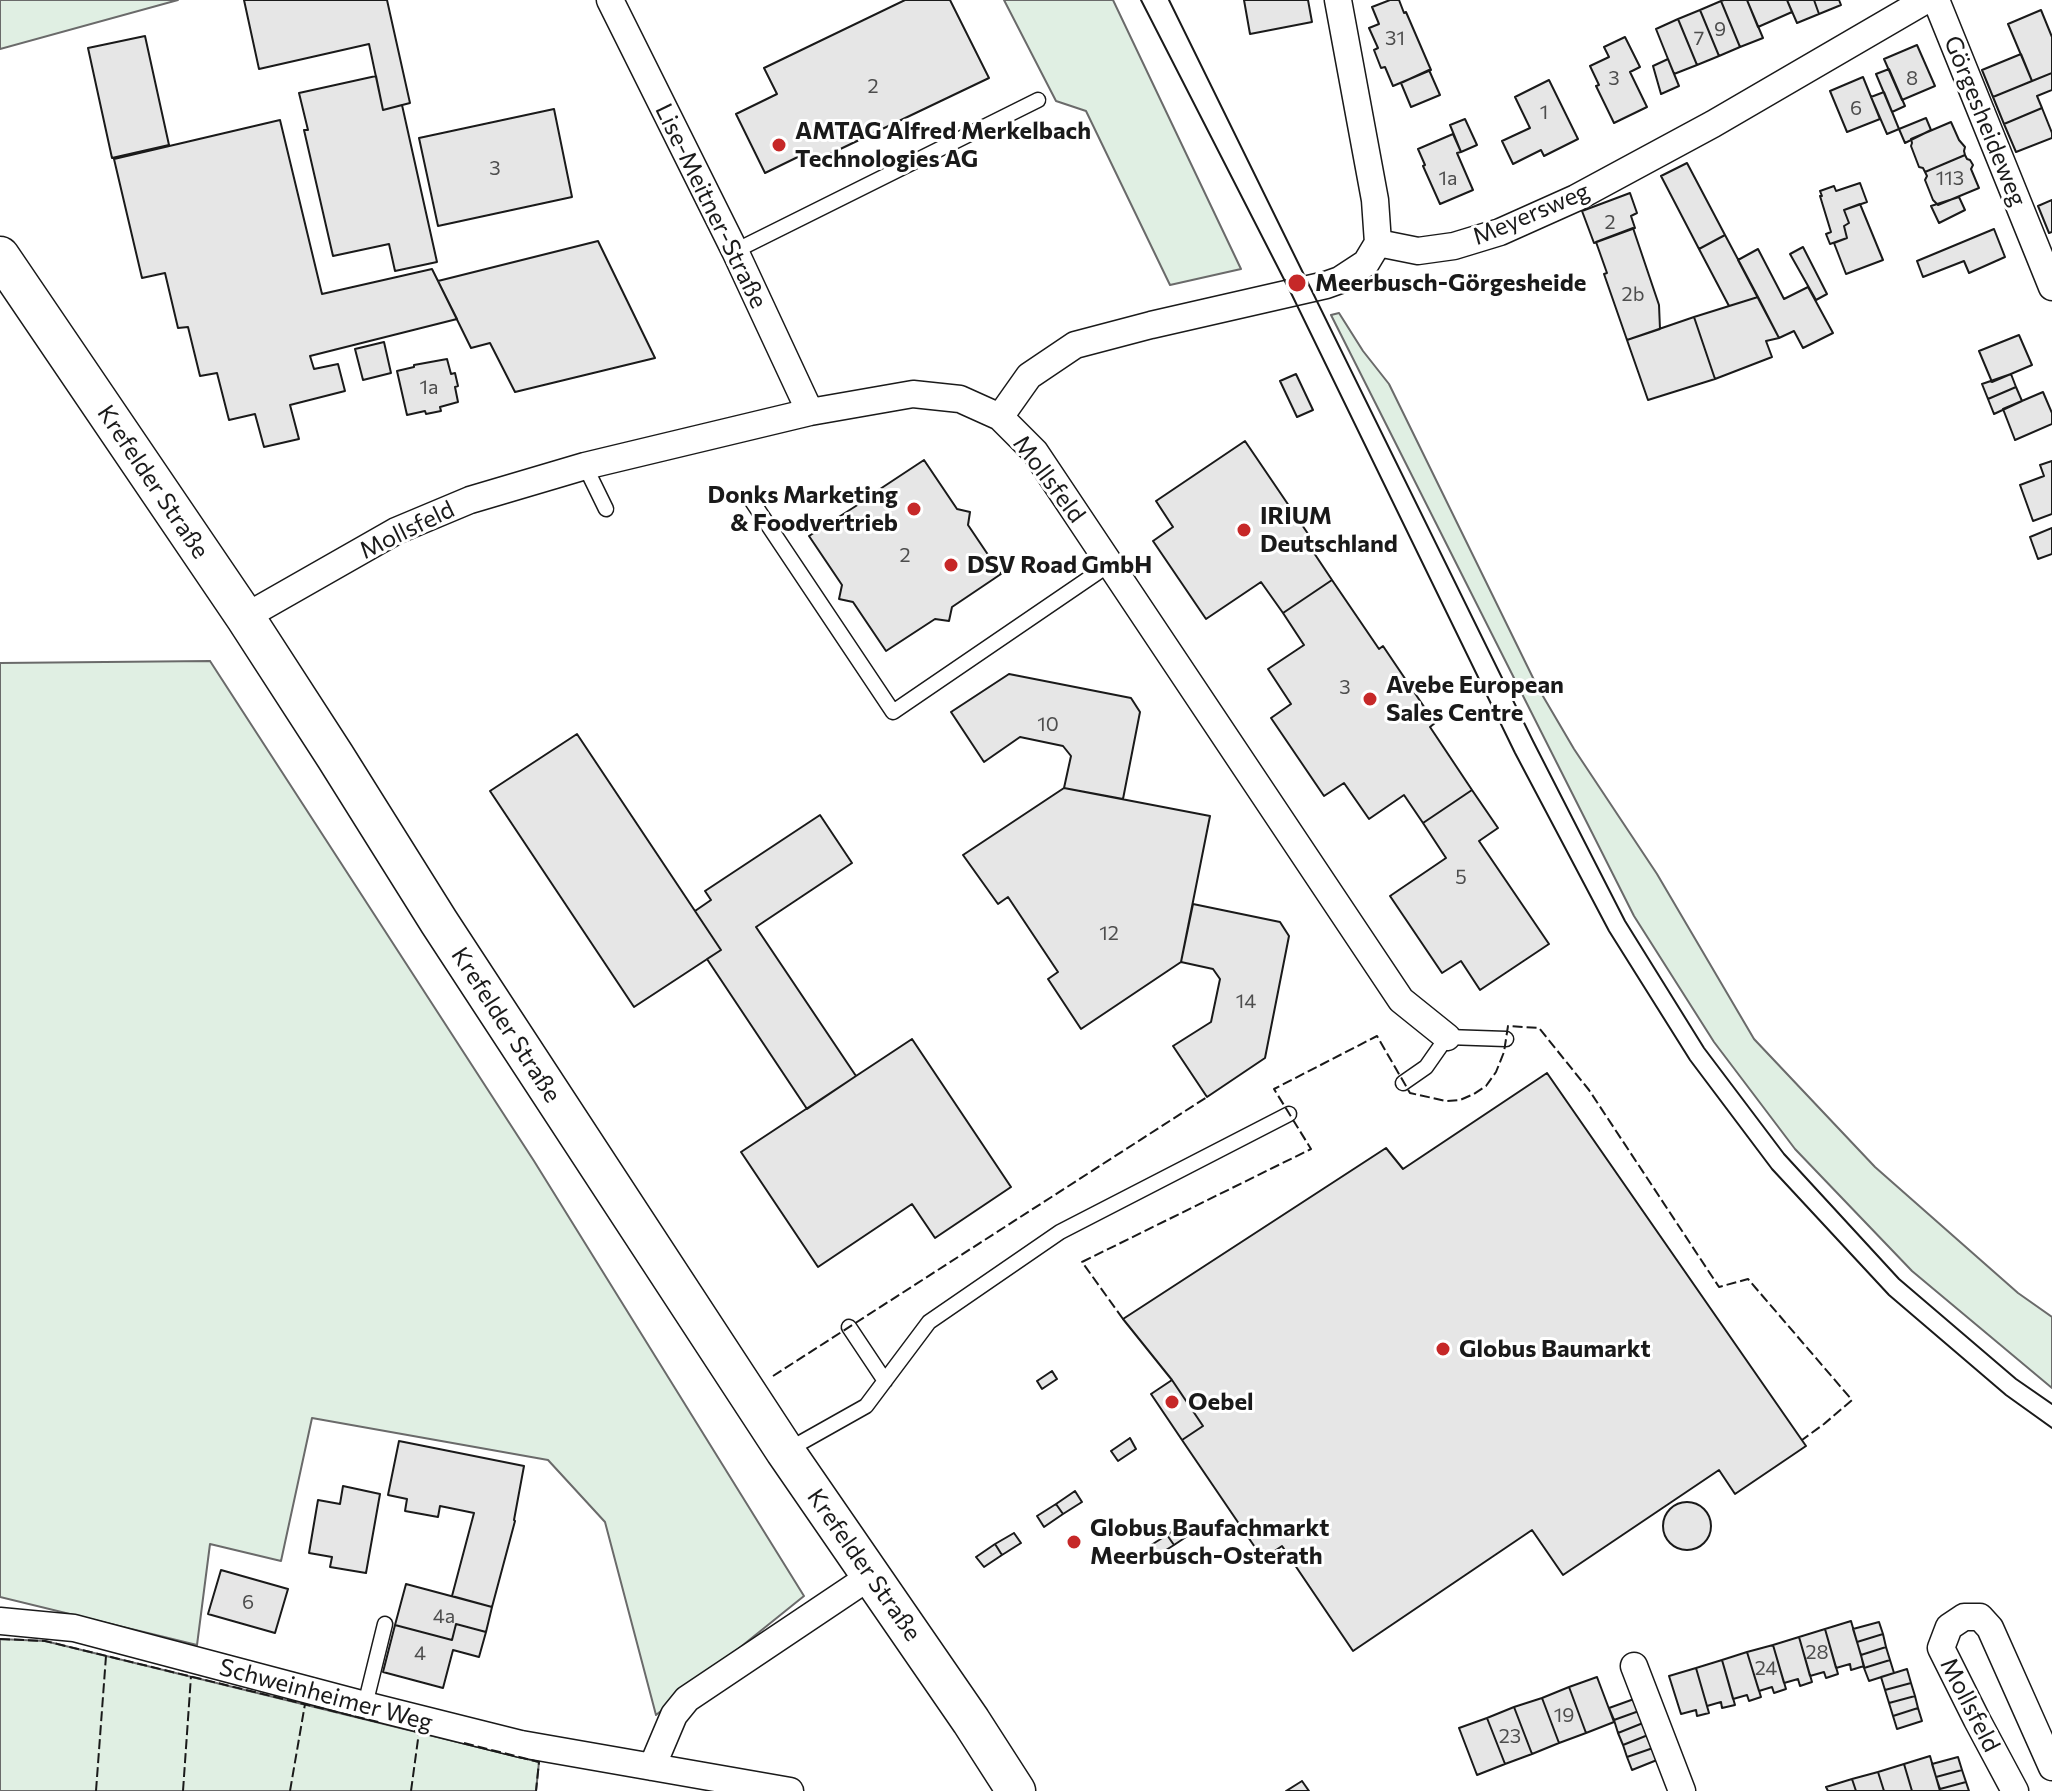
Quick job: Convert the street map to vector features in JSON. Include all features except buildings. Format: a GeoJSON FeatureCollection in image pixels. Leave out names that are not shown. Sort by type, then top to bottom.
{"type":"FeatureCollection","features":[{"type":"Feature","properties":{"kind":"main road","name":"Krefelder Straße"},"geometry":{"type":"LineString","coordinates":[[0,256],[245,617],[439,922],[785,1451],[1016,1791]]}},
{"type":"Feature","properties":{"kind":"street","name":"Lise-Meitner-Straße"},"geometry":{"type":"LineString","coordinates":[[610,0],[735,251],[810,412]]}},
{"type":"Feature","properties":{"kind":"street"},"geometry":{"type":"LineString","coordinates":[[1000,417],[1029,376],[1062,362],[1075,345],[1132,338],[1326,285],[1366,263],[1378,243],[1375,200],[1338,0]]}},
{"type":"Feature","properties":{"kind":"street","name":"Meyersweg"},"geometry":{"type":"LineString","coordinates":[[1378,243],[1418,251],[1454,246],[1500,232],[1576,198],[1713,124],[1926,0]]}},
{"type":"Feature","properties":{"kind":"street","name":"Görgesheideweg"},"geometry":{"type":"LineString","coordinates":[[1936,0],[2052,287]]}},
{"type":"Feature","properties":{"kind":"street","name":"Mollsfeld"},"geometry":{"type":"LineString","coordinates":[[245,617],[396,531],[470,500],[585,466],[810,412],[913,394],[960,399],[1000,417],[1035,452],[1401,1000],[1447,1037]]}},
{"type":"Feature","properties":{"kind":"street"},"geometry":{"type":"LineString","coordinates":[[652,1767],[674,1715],[687,1699],[872,1575]]}},
{"type":"Feature","properties":{"kind":"street","name":"Mollsfeld"},"geometry":{"type":"LineString","coordinates":[[2015,1791],[1941,1648],[1949,1627],[1964,1617],[1980,1617],[1990,1628],[2052,1767]]}},
{"type":"Feature","properties":{"kind":"street","name":"Schweinheimer Weg"},"geometry":{"type":"LineString","coordinates":[[0,1621],[74,1628],[521,1744],[790,1791]]}},
{"type":"Feature","properties":{"kind":"street"},"geometry":{"type":"LineString","coordinates":[[1634,1666],[1682,1791]]}},
{"type":"Feature","properties":{"kind":"lane"},"geometry":{"type":"LineString","coordinates":[[735,251],[1038,100]]}},
{"type":"Feature","properties":{"kind":"lane"},"geometry":{"type":"LineString","coordinates":[[585,466],[606,509]]}},
{"type":"Feature","properties":{"kind":"lane"},"geometry":{"type":"LineString","coordinates":[[752,501],[893,712],[1110,564]]}},
{"type":"Feature","properties":{"kind":"lane"},"geometry":{"type":"LineString","coordinates":[[1403,1083],[1426,1067],[1447,1037],[1506,1039]]}},
{"type":"Feature","properties":{"kind":"lane"},"geometry":{"type":"LineString","coordinates":[[785,1451],[866,1406],[929,1322],[1060,1232],[1289,1114]]}},
{"type":"Feature","properties":{"kind":"lane"},"geometry":{"type":"LineString","coordinates":[[849,1327],[885,1381]]}},
{"type":"Feature","properties":{"kind":"lane"},"geometry":{"type":"LineString","coordinates":[[365,1705],[385,1624]]}},
{"type":"Feature","properties":{"kind":"green space"},"geometry":{"type":"Polygon","coordinates":[[[0,0],[178,0],[0,49],[0,0]]]}},
{"type":"Feature","properties":{"kind":"green space"},"geometry":{"type":"Polygon","coordinates":[[[1004,0],[1113,0],[1241,269],[1170,285],[1086,111],[1056,101],[1004,0]]]}},
{"type":"Feature","properties":{"kind":"green space"},"geometry":{"type":"Polygon","coordinates":[[[1339,313],[1389,384],[1537,686],[1574,749],[1657,874],[1754,1039],[1875,1167],[2018,1293],[2052,1317],[2052,1388],[1912,1271],[1795,1149],[1714,1042],[1634,916],[1331,315],[1339,313]]]}},
{"type":"Feature","properties":{"kind":"green space"},"geometry":{"type":"Polygon","coordinates":[[[210,661],[534,1161],[804,1596],[656,1715],[605,1522],[548,1460],[312,1418],[281,1561],[210,1544],[197,1645],[0,1597],[0,663],[210,661]]]}},
{"type":"Feature","properties":{"kind":"green space"},"geometry":{"type":"Polygon","coordinates":[[[0,1639],[45,1641],[539,1762],[536,1791],[0,1791],[0,1639]]]}},
{"type":"Feature","properties":{"kind":"tram line"},"geometry":{"type":"LineString","coordinates":[[1141,0],[1291,293],[1515,753],[1609,931],[1690,1060],[1772,1169],[1889,1295],[2006,1395],[2052,1428]]}},
{"type":"Feature","properties":{"kind":"tram line"},"geometry":{"type":"LineString","coordinates":[[1169,0],[1533,741],[1625,921],[1704,1048],[1784,1154],[1899,1279],[2016,1379],[2052,1404]]}},
{"type":"Feature","properties":{"kind":"fence"},"geometry":{"type":"LineString","coordinates":[[1123,1319],[1082,1262],[1311,1149],[1274,1089],[1377,1036],[1410,1093],[1446,1101],[1460,1100],[1486,1086],[1496,1072],[1504,1052],[1508,1026],[1539,1028],[1589,1090],[1719,1287],[1748,1279],[1852,1400],[1802,1440]]}},
{"type":"Feature","properties":{"kind":"fence"},"geometry":{"type":"LineString","coordinates":[[773,1376],[1207,1097]]}},
{"type":"Feature","properties":{"kind":"fence"},"geometry":{"type":"LineString","coordinates":[[0,1639],[45,1641],[382,1723]]}},
{"type":"Feature","properties":{"kind":"fence"},"geometry":{"type":"LineString","coordinates":[[96,1791],[106,1656],[109,1656]]}},
{"type":"Feature","properties":{"kind":"fence"},"geometry":{"type":"LineString","coordinates":[[183,1791],[191,1676]]}},
{"type":"Feature","properties":{"kind":"fence"},"geometry":{"type":"LineString","coordinates":[[290,1791],[305,1704]]}},
{"type":"Feature","properties":{"kind":"fence"},"geometry":{"type":"LineString","coordinates":[[411,1791],[419,1732],[414,1731]]}},
{"type":"Feature","properties":{"kind":"fence"},"geometry":{"type":"LineString","coordinates":[[464,1743],[539,1762],[536,1791]]}},
{"type":"Feature","properties":{"kind":"place","name":"AMTAG Alfred Merkelbach Technologies AG"},"geometry":{"type":"Point","coordinates":[779,145]}},
{"type":"Feature","properties":{"kind":"place","name":"Meerbusch-Görgesheide"},"geometry":{"type":"Point","coordinates":[1297,283]}},
{"type":"Feature","properties":{"kind":"place","name":"Donks Marketing & Foodvertrieb"},"geometry":{"type":"Point","coordinates":[914,509]}},
{"type":"Feature","properties":{"kind":"place","name":"IRIUM Deutschland"},"geometry":{"type":"Point","coordinates":[1244,530]}},
{"type":"Feature","properties":{"kind":"place","name":"DSV Road GmbH"},"geometry":{"type":"Point","coordinates":[951,565]}},
{"type":"Feature","properties":{"kind":"place","name":"Avebe European Sales Centre"},"geometry":{"type":"Point","coordinates":[1370,699]}},
{"type":"Feature","properties":{"kind":"place","name":"Globus Baumarkt"},"geometry":{"type":"Point","coordinates":[1443,1349]}},
{"type":"Feature","properties":{"kind":"place","name":"Oebel"},"geometry":{"type":"Point","coordinates":[1172,1402]}},
{"type":"Feature","properties":{"kind":"place","name":"Globus Baufachmarkt Meerbusch-Osterath"},"geometry":{"type":"Point","coordinates":[1074,1542]}}]}
